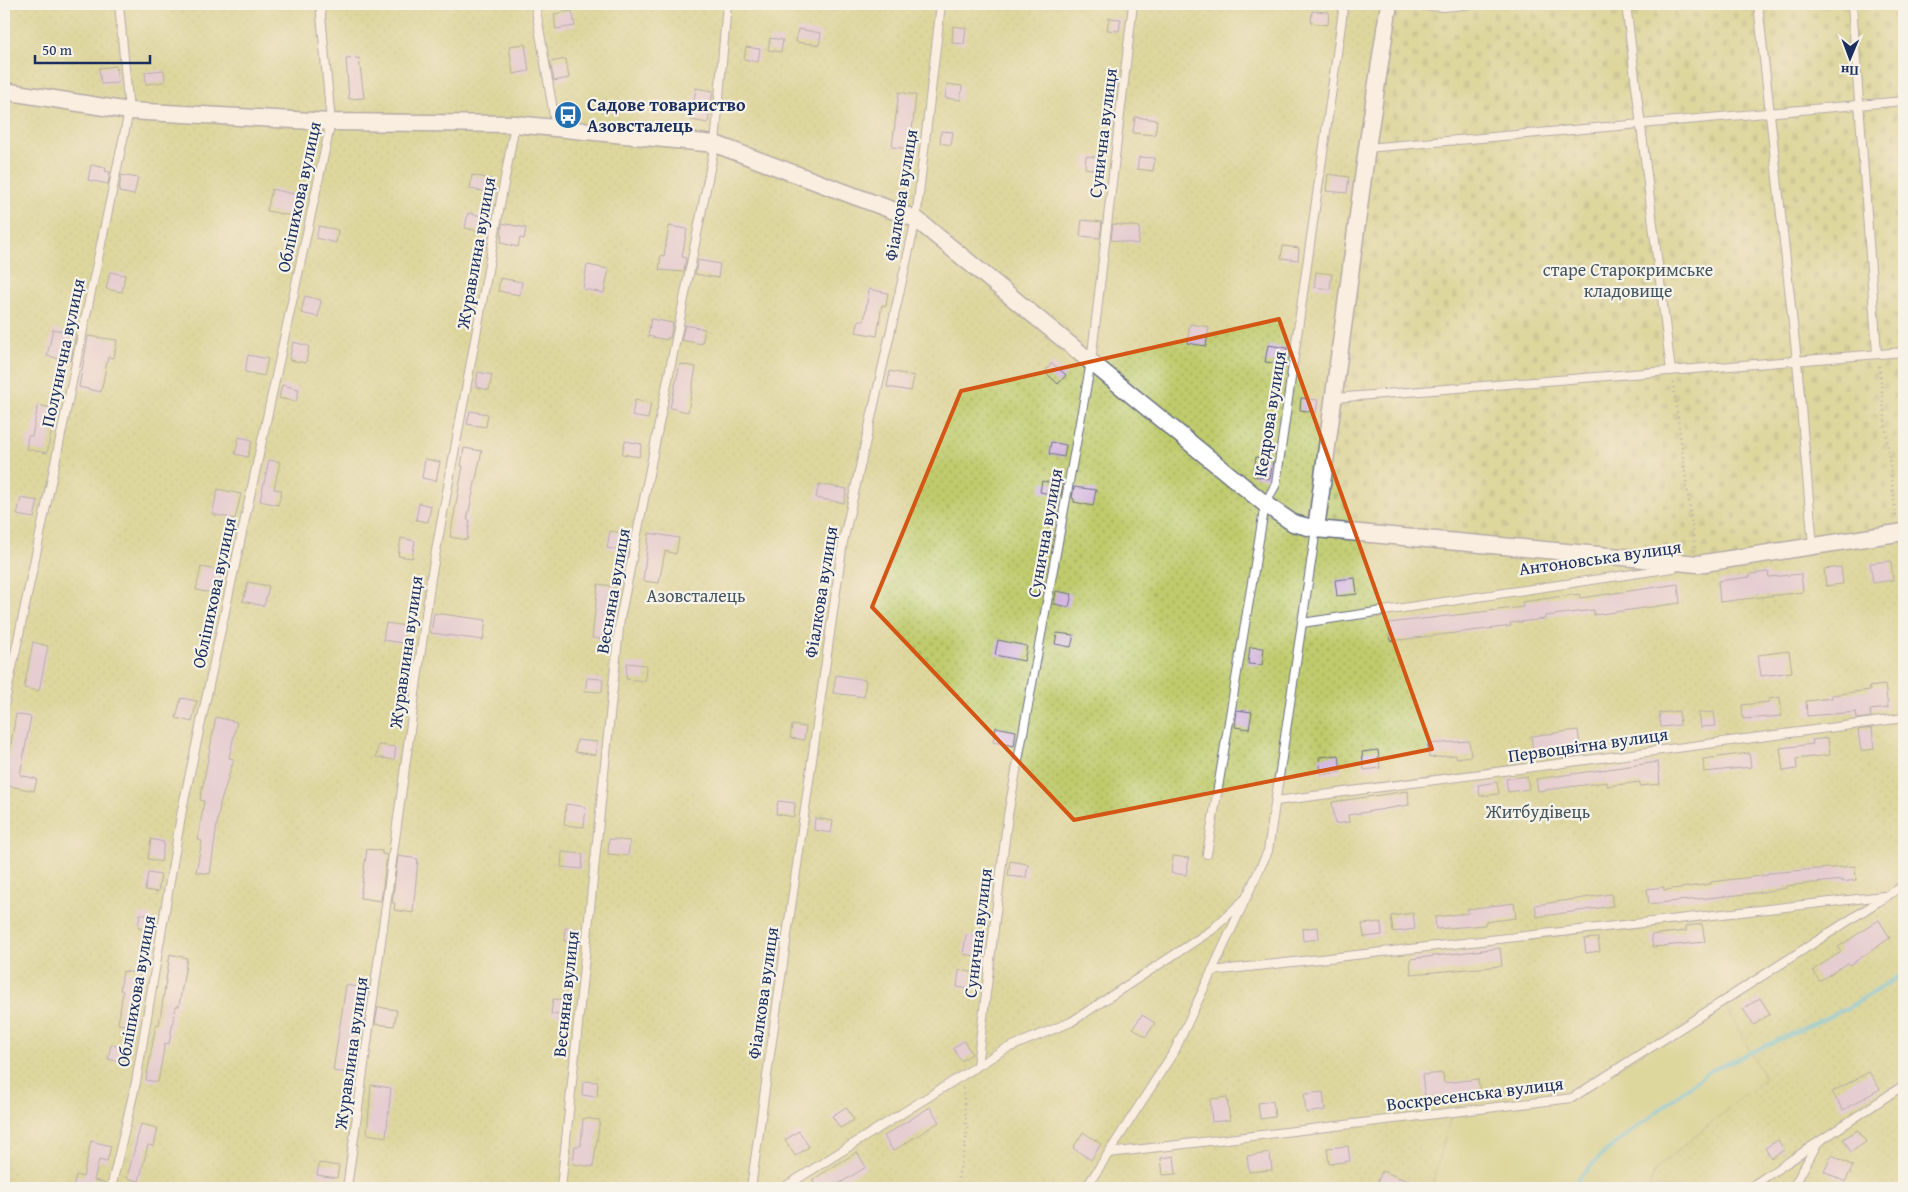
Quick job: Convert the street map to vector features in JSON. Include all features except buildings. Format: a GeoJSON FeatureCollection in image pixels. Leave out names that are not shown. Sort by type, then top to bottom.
{"type":"FeatureCollection","features":[{"type":"Feature","properties":{"kind":"street"},"geometry":{"type":"LineString","coordinates":[[1316,529],[1367,148],[1389,4]]}},
{"type":"Feature","properties":{"kind":"street"},"geometry":{"type":"LineString","coordinates":[[4,91],[130,111],[331,122],[515,124],[714,144],[916,219],[1265,504],[1293,522],[1316,529],[1698,564]]}},
{"type":"Feature","properties":{"kind":"street","name":"Антоновська вулиця"},"geometry":{"type":"LineString","coordinates":[[1698,564],[1901,532]]}},
{"type":"Feature","properties":{"kind":"lane","name":"Полунична вулиця"},"geometry":{"type":"LineString","coordinates":[[4,706],[130,111],[119,4]]}},
{"type":"Feature","properties":{"kind":"lane","name":"Обліпихова вулиця"},"geometry":{"type":"LineString","coordinates":[[111,1188],[136,1082],[182,810],[331,122],[320,4]]}},
{"type":"Feature","properties":{"kind":"lane"},"geometry":{"type":"LineString","coordinates":[[535,4],[556,128]]}},
{"type":"Feature","properties":{"kind":"lane","name":"Весняна вулиця"},"geometry":{"type":"LineString","coordinates":[[561,1188],[620,619],[714,144],[728,4]]}},
{"type":"Feature","properties":{"kind":"lane","name":"Фіалкова вулиця"},"geometry":{"type":"LineString","coordinates":[[750,1188],[842,542],[916,219],[941,4]]}},
{"type":"Feature","properties":{"kind":"lane","name":"Сунична вулиця"},"geometry":{"type":"LineString","coordinates":[[977,1066],[1008,815],[1091,362],[1133,4]]}},
{"type":"Feature","properties":{"kind":"lane","name":"Кедрова вулиця"},"geometry":{"type":"LineString","coordinates":[[1207,854],[1265,504],[1276,484],[1344,4]]}},
{"type":"Feature","properties":{"kind":"lane"},"geometry":{"type":"LineString","coordinates":[[1397,4],[1444,7],[1475,4]]}},
{"type":"Feature","properties":{"kind":"lane"},"geometry":{"type":"LineString","coordinates":[[1626,4],[1672,371]]}},
{"type":"Feature","properties":{"kind":"lane"},"geometry":{"type":"LineString","coordinates":[[1758,4],[1797,361],[1813,546]]}},
{"type":"Feature","properties":{"kind":"lane"},"geometry":{"type":"LineString","coordinates":[[1852,4],[1878,354]]}},
{"type":"Feature","properties":{"kind":"lane"},"geometry":{"type":"LineString","coordinates":[[1367,148],[1904,102]]}},
{"type":"Feature","properties":{"kind":"lane","name":"Журавлина вулиця"},"geometry":{"type":"LineString","coordinates":[[347,1188],[431,578],[515,124]]}},
{"type":"Feature","properties":{"kind":"lane"},"geometry":{"type":"LineString","coordinates":[[1334,398],[1904,352]]}},
{"type":"Feature","properties":{"kind":"lane"},"geometry":{"type":"LineString","coordinates":[[1086,1188],[1175,1050],[1268,851],[1316,529]]}},
{"type":"Feature","properties":{"kind":"lane","name":"Антоновська вулиця"},"geometry":{"type":"LineString","coordinates":[[1302,623],[1698,564]]}},
{"type":"Feature","properties":{"kind":"lane","name":"Первоцвітна вулиця"},"geometry":{"type":"LineString","coordinates":[[1276,801],[1904,718]]}},
{"type":"Feature","properties":{"kind":"lane","name":"Воскресенська вулиця"},"geometry":{"type":"LineString","coordinates":[[1109,1153],[1572,1098],[1904,885]]}},
{"type":"Feature","properties":{"kind":"lane"},"geometry":{"type":"LineString","coordinates":[[783,1188],[1003,1050],[1071,1022],[1212,930],[1248,895]]}},
{"type":"Feature","properties":{"kind":"lane"},"geometry":{"type":"LineString","coordinates":[[1212,971],[1887,896]]}},
{"type":"Feature","properties":{"kind":"lane"},"geometry":{"type":"LineString","coordinates":[[1749,1188],[1904,1085]]}},
{"type":"Feature","properties":{"kind":"lane"},"geometry":{"type":"LineString","coordinates":[[1794,1188],[1818,1143]]}},
{"type":"Feature","properties":{"kind":"path"},"geometry":{"type":"LineString","coordinates":[[1878,354],[1901,532]]}},
{"type":"Feature","properties":{"kind":"path"},"geometry":{"type":"LineString","coordinates":[[1672,371],[1698,564]]}},
{"type":"Feature","properties":{"kind":"path"},"geometry":{"type":"LineString","coordinates":[[956,1188],[967,1135],[962,1075]]}},
{"type":"Feature","properties":{"kind":"highlighted area"},"geometry":{"type":"Polygon","coordinates":[[[1279,319],[1432,749],[1074,820],[872,607],[961,391],[1279,319]]]}},
{"type":"Feature","properties":{"kind":"green space","name":"Азовсталець"},"geometry":{"type":"Polygon","coordinates":[[[4,4],[1389,4],[1316,529],[1698,564],[1904,532],[1904,1188],[1648,1188],[1656,1169],[1765,1078],[1723,1001],[1572,1098],[1452,1112],[1431,1188],[4,1188],[4,4]]]}},
{"type":"Feature","properties":{"kind":"green space","name":"старе Старокримське кладовище"},"geometry":{"type":"Polygon","coordinates":[[[1389,4],[1904,4],[1904,532],[1698,564],[1316,529],[1389,4]]]}},
{"type":"Feature","properties":{"kind":"green space"},"geometry":{"type":"Polygon","coordinates":[[[1723,1001],[1765,1078],[1656,1169],[1648,1188],[1431,1188],[1452,1112],[1723,1001]]]}},
{"type":"Feature","properties":{"kind":"waterway"},"geometry":{"type":"LineString","coordinates":[[1569,1188],[1605,1152],[1708,1072],[1848,1008],[1904,973]]}},
{"type":"Feature","properties":{"kind":"place","name":"Садове товариство Азовсталець"},"geometry":{"type":"Point","coordinates":[568,115]}},
{"type":"Feature","properties":{"kind":"park label","name":"Житбудівець"},"geometry":{"type":"Point","coordinates":[1538,812]}}]}
